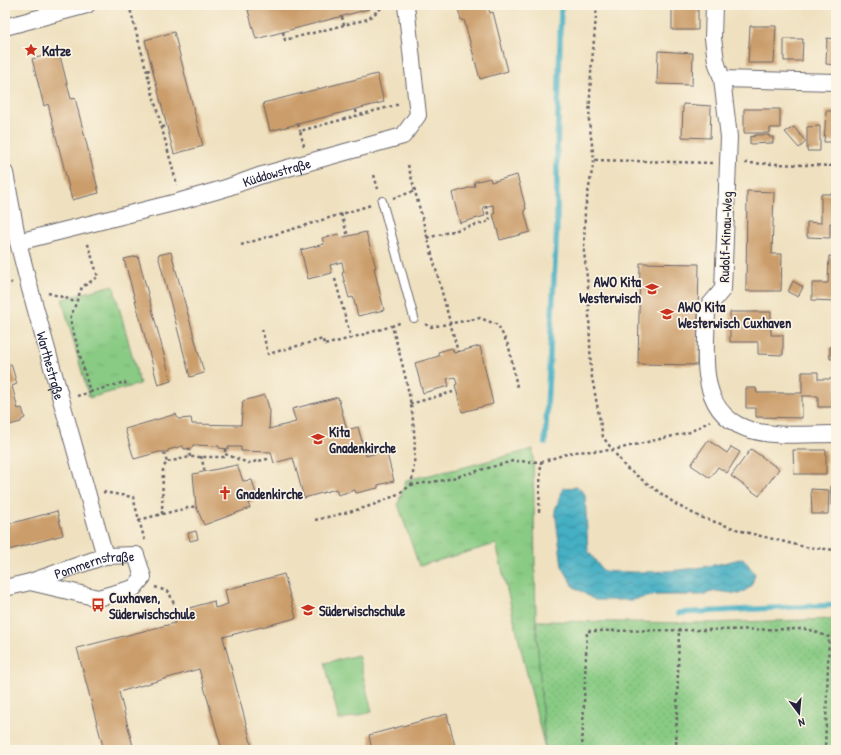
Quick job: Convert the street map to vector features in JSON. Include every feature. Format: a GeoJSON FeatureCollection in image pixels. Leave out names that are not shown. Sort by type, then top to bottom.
{"type":"FeatureCollection","features":[{"type":"Feature","properties":{"kind":"street"},"geometry":{"type":"LineString","coordinates":[[5,26],[87,5]]}},
{"type":"Feature","properties":{"kind":"street","name":"Küddowstraße"},"geometry":{"type":"LineString","coordinates":[[18,242],[181,201],[226,188],[259,176],[403,136],[418,115],[406,5]]}},
{"type":"Feature","properties":{"kind":"street","name":"Rudolf-Kinau-Weg"},"geometry":{"type":"LineString","coordinates":[[714,5],[713,38],[716,61],[722,79],[729,137],[723,290],[707,308],[707,376],[715,403],[723,414],[728,420],[749,431],[764,435],[836,434]]}},
{"type":"Feature","properties":{"kind":"street"},"geometry":{"type":"LineString","coordinates":[[722,79],[836,82]]}},
{"type":"Feature","properties":{"kind":"street","name":"Warthestraße"},"geometry":{"type":"LineString","coordinates":[[5,174],[18,242],[30,289],[105,556]]}},
{"type":"Feature","properties":{"kind":"street","name":"Pommernstraße"},"geometry":{"type":"LineString","coordinates":[[5,588],[30,582],[105,556],[136,555],[143,577],[134,588],[98,598],[30,582]]}},
{"type":"Feature","properties":{"kind":"lane"},"geometry":{"type":"LineString","coordinates":[[382,201],[414,318]]}},
{"type":"Feature","properties":{"kind":"path"},"geometry":{"type":"LineString","coordinates":[[129,5],[181,201]]}},
{"type":"Feature","properties":{"kind":"path"},"geometry":{"type":"LineString","coordinates":[[283,32],[285,40],[368,19],[385,5]]}},
{"type":"Feature","properties":{"kind":"path"},"geometry":{"type":"LineString","coordinates":[[597,5],[591,73],[589,121],[594,160],[585,209],[584,252],[588,286],[591,372],[604,437],[626,468],[677,505],[700,518],[745,532],[790,543],[836,550]]}},
{"type":"Feature","properties":{"kind":"path"},"geometry":{"type":"LineString","coordinates":[[342,17],[344,25]]}},
{"type":"Feature","properties":{"kind":"path"},"geometry":{"type":"LineString","coordinates":[[147,71],[152,69]]}},
{"type":"Feature","properties":{"kind":"path"},"geometry":{"type":"LineString","coordinates":[[300,131],[404,103],[416,95]]}},
{"type":"Feature","properties":{"kind":"path"},"geometry":{"type":"LineString","coordinates":[[356,110],[357,116]]}},
{"type":"Feature","properties":{"kind":"path"},"geometry":{"type":"LineString","coordinates":[[298,124],[308,163]]}},
{"type":"Feature","properties":{"kind":"path"},"geometry":{"type":"LineString","coordinates":[[162,128],[167,126]]}},
{"type":"Feature","properties":{"kind":"path"},"geometry":{"type":"LineString","coordinates":[[594,160],[728,162],[836,166]]}},
{"type":"Feature","properties":{"kind":"path"},"geometry":{"type":"LineString","coordinates":[[408,165],[449,323],[458,352]]}},
{"type":"Feature","properties":{"kind":"path"},"geometry":{"type":"LineString","coordinates":[[241,246],[415,191]]}},
{"type":"Feature","properties":{"kind":"path"},"geometry":{"type":"LineString","coordinates":[[427,238],[490,221],[486,206]]}},
{"type":"Feature","properties":{"kind":"path"},"geometry":{"type":"LineString","coordinates":[[341,214],[348,236]]}},
{"type":"Feature","properties":{"kind":"path"},"geometry":{"type":"LineString","coordinates":[[89,246],[98,277],[82,287],[70,319],[90,392]]}},
{"type":"Feature","properties":{"kind":"path"},"geometry":{"type":"LineString","coordinates":[[335,279],[351,338]]}},
{"type":"Feature","properties":{"kind":"path"},"geometry":{"type":"LineString","coordinates":[[30,289],[66,298],[76,303]]}},
{"type":"Feature","properties":{"kind":"path"},"geometry":{"type":"LineString","coordinates":[[262,329],[268,354],[323,338],[324,345],[392,326],[414,318],[431,327],[480,318],[498,325],[509,347],[517,387]]}},
{"type":"Feature","properties":{"kind":"path"},"geometry":{"type":"LineString","coordinates":[[392,326],[403,366],[410,404],[415,466],[411,485]]}},
{"type":"Feature","properties":{"kind":"path"},"geometry":{"type":"LineString","coordinates":[[80,395],[125,382],[126,387]]}},
{"type":"Feature","properties":{"kind":"path"},"geometry":{"type":"LineString","coordinates":[[410,404],[453,392]]}},
{"type":"Feature","properties":{"kind":"path"},"geometry":{"type":"LineString","coordinates":[[316,520],[376,504],[397,496],[411,485],[445,480],[513,461],[541,462],[573,452],[613,450],[690,432],[723,414]]}},
{"type":"Feature","properties":{"kind":"path"},"geometry":{"type":"LineString","coordinates":[[189,448],[190,457]]}},
{"type":"Feature","properties":{"kind":"path"},"geometry":{"type":"LineString","coordinates":[[225,449],[225,454]]}},
{"type":"Feature","properties":{"kind":"path"},"geometry":{"type":"LineString","coordinates":[[164,453],[167,462]]}},
{"type":"Feature","properties":{"kind":"path"},"geometry":{"type":"LineString","coordinates":[[162,514],[163,468],[167,462],[201,456],[224,457],[225,454]]}},
{"type":"Feature","properties":{"kind":"path"},"geometry":{"type":"LineString","coordinates":[[225,454],[248,463],[268,459]]}},
{"type":"Feature","properties":{"kind":"path"},"geometry":{"type":"LineString","coordinates":[[201,456],[204,472]]}},
{"type":"Feature","properties":{"kind":"path"},"geometry":{"type":"LineString","coordinates":[[539,512],[541,462]]}},
{"type":"Feature","properties":{"kind":"path"},"geometry":{"type":"LineString","coordinates":[[87,490],[133,497],[147,548]]}},
{"type":"Feature","properties":{"kind":"path"},"geometry":{"type":"LineString","coordinates":[[139,520],[196,506]]}},
{"type":"Feature","properties":{"kind":"path"},"geometry":{"type":"LineString","coordinates":[[139,582],[169,592],[179,616]]}},
{"type":"Feature","properties":{"kind":"path"},"geometry":{"type":"LineString","coordinates":[[582,750],[587,631],[807,629],[829,637],[825,750]]}},
{"type":"Feature","properties":{"kind":"path"},"geometry":{"type":"LineString","coordinates":[[676,750],[679,630]]}},
{"type":"Feature","properties":{"kind":"green space"},"geometry":{"type":"Polygon","coordinates":[[[113,285],[140,384],[89,398],[62,299],[113,285]]]}},
{"type":"Feature","properties":{"kind":"green space"},"geometry":{"type":"Polygon","coordinates":[[[533,449],[536,621],[545,749],[496,544],[419,566],[398,504],[406,480],[457,469],[533,449]]]}},
{"type":"Feature","properties":{"kind":"green space"},"geometry":{"type":"Polygon","coordinates":[[[836,619],[836,750],[543,750],[545,749],[536,621],[705,623],[836,619]]]}},
{"type":"Feature","properties":{"kind":"green space"},"geometry":{"type":"Polygon","coordinates":[[[358,655],[372,712],[339,720],[325,663],[358,655]]]}},
{"type":"Feature","properties":{"kind":"water"},"geometry":{"type":"Polygon","coordinates":[[[577,487],[585,494],[588,551],[603,571],[656,572],[691,569],[743,558],[755,574],[751,587],[739,594],[716,591],[700,595],[657,595],[632,600],[595,600],[574,587],[562,566],[555,510],[563,488],[577,487]]]}},
{"type":"Feature","properties":{"kind":"building"},"geometry":{"type":"Polygon","coordinates":[[[268,5],[368,5],[369,9],[256,39],[248,10],[268,5]]]}},
{"type":"Feature","properties":{"kind":"building"},"geometry":{"type":"Polygon","coordinates":[[[457,5],[487,5],[490,13],[493,12],[508,71],[480,79],[464,20],[461,20],[457,5]]]}},
{"type":"Feature","properties":{"kind":"building"},"geometry":{"type":"Polygon","coordinates":[[[672,5],[698,5],[698,30],[672,30],[672,5]]]}},
{"type":"Feature","properties":{"kind":"building"},"geometry":{"type":"Polygon","coordinates":[[[750,26],[776,26],[774,63],[748,63],[750,26]]]}},
{"type":"Feature","properties":{"kind":"building"},"geometry":{"type":"Polygon","coordinates":[[[174,32],[203,146],[174,154],[145,40],[174,32]]]}},
{"type":"Feature","properties":{"kind":"building"},"geometry":{"type":"Polygon","coordinates":[[[827,38],[836,39],[836,65],[826,64],[827,38]]]}},
{"type":"Feature","properties":{"kind":"building"},"geometry":{"type":"Polygon","coordinates":[[[784,39],[803,39],[802,61],[784,61],[784,39]]]}},
{"type":"Feature","properties":{"kind":"building"},"geometry":{"type":"Polygon","coordinates":[[[658,51],[693,53],[692,85],[657,84],[658,51]]]}},
{"type":"Feature","properties":{"kind":"building"},"geometry":{"type":"Polygon","coordinates":[[[59,52],[71,99],[75,98],[99,193],[72,200],[48,104],[44,106],[32,59],[59,52]]]}},
{"type":"Feature","properties":{"kind":"building"},"geometry":{"type":"Polygon","coordinates":[[[377,74],[384,102],[270,131],[263,103],[377,74]]]}},
{"type":"Feature","properties":{"kind":"building"},"geometry":{"type":"Polygon","coordinates":[[[683,104],[711,106],[710,138],[682,137],[683,104]]]}},
{"type":"Feature","properties":{"kind":"building"},"geometry":{"type":"Polygon","coordinates":[[[744,109],[780,109],[780,128],[770,128],[770,133],[744,133],[744,109]]]}},
{"type":"Feature","properties":{"kind":"building"},"geometry":{"type":"Polygon","coordinates":[[[826,111],[836,111],[836,142],[824,142],[826,111]]]}},
{"type":"Feature","properties":{"kind":"building"},"geometry":{"type":"Polygon","coordinates":[[[820,126],[820,151],[807,151],[807,127],[820,126]]]}},
{"type":"Feature","properties":{"kind":"building"},"geometry":{"type":"Polygon","coordinates":[[[794,127],[806,142],[799,148],[785,132],[794,127]]]}},
{"type":"Feature","properties":{"kind":"building"},"geometry":{"type":"Polygon","coordinates":[[[755,135],[769,135],[769,137],[773,137],[773,143],[750,144],[750,137],[755,135]]]}},
{"type":"Feature","properties":{"kind":"building"},"geometry":{"type":"Polygon","coordinates":[[[517,175],[526,209],[524,210],[530,232],[500,240],[493,214],[495,213],[493,205],[483,207],[485,216],[460,223],[452,193],[475,186],[474,182],[490,178],[491,182],[517,175]]]}},
{"type":"Feature","properties":{"kind":"building"},"geometry":{"type":"Polygon","coordinates":[[[747,191],[774,192],[772,254],[782,254],[781,291],[746,291],[747,191]]]}},
{"type":"Feature","properties":{"kind":"building"},"geometry":{"type":"Polygon","coordinates":[[[821,194],[836,194],[836,223],[830,223],[830,238],[807,237],[807,222],[821,223],[821,194]]]}},
{"type":"Feature","properties":{"kind":"building"},"geometry":{"type":"Polygon","coordinates":[[[366,232],[376,268],[374,268],[384,310],[358,316],[353,297],[349,298],[342,273],[344,272],[342,262],[330,265],[332,273],[308,279],[301,250],[324,244],[322,238],[338,234],[340,238],[366,232]]]}},
{"type":"Feature","properties":{"kind":"building"},"geometry":{"type":"Polygon","coordinates":[[[171,252],[204,373],[190,377],[158,255],[171,252]]]}},
{"type":"Feature","properties":{"kind":"building"},"geometry":{"type":"Polygon","coordinates":[[[138,256],[171,381],[158,385],[124,259],[138,256]]]}},
{"type":"Feature","properties":{"kind":"building"},"geometry":{"type":"Polygon","coordinates":[[[829,256],[836,257],[836,301],[812,300],[812,283],[828,283],[829,256]]]}},
{"type":"Feature","properties":{"kind":"building"},"geometry":{"type":"Polygon","coordinates":[[[640,263],[699,264],[697,365],[638,364],[640,263]]]}},
{"type":"Feature","properties":{"kind":"building"},"geometry":{"type":"Polygon","coordinates":[[[793,281],[803,287],[798,297],[788,292],[793,281]]]}},
{"type":"Feature","properties":{"kind":"building"},"geometry":{"type":"Polygon","coordinates":[[[730,312],[771,312],[771,335],[783,335],[783,355],[758,354],[758,342],[730,342],[730,312]]]}},
{"type":"Feature","properties":{"kind":"building"},"geometry":{"type":"Polygon","coordinates":[[[834,321],[836,321],[836,359],[830,359],[830,347],[833,347],[834,321]]]}},
{"type":"Feature","properties":{"kind":"building"},"geometry":{"type":"Polygon","coordinates":[[[480,346],[493,404],[462,412],[455,385],[457,384],[455,377],[447,379],[449,386],[423,393],[415,363],[439,356],[438,352],[452,348],[454,353],[480,346]]]}},
{"type":"Feature","properties":{"kind":"building"},"geometry":{"type":"Polygon","coordinates":[[[5,360],[7,365],[11,364],[17,384],[12,386],[18,409],[22,408],[25,418],[21,420],[21,422],[5,426],[5,360]]]}},
{"type":"Feature","properties":{"kind":"building"},"geometry":{"type":"Polygon","coordinates":[[[802,372],[818,372],[818,379],[836,379],[836,407],[818,407],[818,396],[802,396],[802,418],[756,417],[756,408],[746,408],[746,388],[756,388],[757,393],[802,393],[802,372]]]}},
{"type":"Feature","properties":{"kind":"building"},"geometry":{"type":"Polygon","coordinates":[[[265,395],[270,411],[269,429],[296,422],[292,409],[338,397],[347,430],[358,427],[366,456],[386,450],[394,481],[378,485],[378,488],[356,493],[355,490],[338,495],[336,489],[304,498],[293,458],[274,463],[271,452],[241,451],[241,447],[228,447],[228,449],[219,448],[219,446],[193,445],[192,448],[184,449],[183,446],[168,450],[168,452],[159,452],[134,459],[125,429],[176,414],[178,419],[191,418],[192,424],[241,425],[243,401],[265,395]]]}},
{"type":"Feature","properties":{"kind":"building"},"geometry":{"type":"Polygon","coordinates":[[[708,440],[727,453],[731,447],[740,452],[727,473],[718,467],[710,478],[691,465],[708,440]]]}},
{"type":"Feature","properties":{"kind":"building"},"geometry":{"type":"Polygon","coordinates":[[[751,449],[779,469],[759,496],[731,476],[751,449]]]}},
{"type":"Feature","properties":{"kind":"building"},"geometry":{"type":"Polygon","coordinates":[[[793,450],[826,450],[826,474],[794,474],[793,450]]]}},
{"type":"Feature","properties":{"kind":"building","name":"Gnadenkirche"},"geometry":{"type":"Polygon","coordinates":[[[237,465],[243,481],[252,480],[258,500],[248,503],[250,508],[204,525],[196,506],[193,474],[237,465]]]}},
{"type":"Feature","properties":{"kind":"building"},"geometry":{"type":"Polygon","coordinates":[[[831,486],[836,486],[836,505],[831,505],[831,486]]]}},
{"type":"Feature","properties":{"kind":"building"},"geometry":{"type":"Polygon","coordinates":[[[811,489],[829,490],[828,514],[812,514],[811,489]]]}},
{"type":"Feature","properties":{"kind":"building"},"geometry":{"type":"Polygon","coordinates":[[[57,511],[63,535],[5,551],[5,525],[57,511]]]}},
{"type":"Feature","properties":{"kind":"building"},"geometry":{"type":"Polygon","coordinates":[[[196,531],[198,539],[190,541],[188,533],[196,531]]]}},
{"type":"Feature","properties":{"kind":"building"},"geometry":{"type":"Polygon","coordinates":[[[284,574],[296,618],[223,637],[253,750],[222,750],[199,669],[119,692],[134,750],[104,750],[77,648],[175,623],[173,618],[186,614],[186,609],[214,601],[215,608],[228,604],[225,590],[284,574]]]}},
{"type":"Feature","properties":{"kind":"building"},"geometry":{"type":"Polygon","coordinates":[[[447,714],[456,750],[358,750],[371,746],[369,735],[447,714]]]}},
{"type":"Feature","properties":{"kind":"waterway"},"geometry":{"type":"LineString","coordinates":[[545,443],[557,225],[557,150],[561,5]]}},
{"type":"Feature","properties":{"kind":"waterway"},"geometry":{"type":"LineString","coordinates":[[679,613],[836,605]]}},
{"type":"Feature","properties":{"kind":"place","name":"Katze"},"geometry":{"type":"Point","coordinates":[31,50]}},
{"type":"Feature","properties":{"kind":"place","name":"AWO Kita Westerwisch"},"geometry":{"type":"Point","coordinates":[652,289]}},
{"type":"Feature","properties":{"kind":"place","name":"AWO Kita Westerwisch Cuxhaven"},"geometry":{"type":"Point","coordinates":[667,314]}},
{"type":"Feature","properties":{"kind":"place","name":"Kita Gnadenkirche"},"geometry":{"type":"Point","coordinates":[318,439]}},
{"type":"Feature","properties":{"kind":"place","name":"Gnadenkirche"},"geometry":{"type":"Point","coordinates":[225,493]}},
{"type":"Feature","properties":{"kind":"place","name":"Cuxhaven, Süderwischschule"},"geometry":{"type":"Point","coordinates":[98,605]}},
{"type":"Feature","properties":{"kind":"place","name":"Süderwischschule"},"geometry":{"type":"Point","coordinates":[308,610]}}]}
